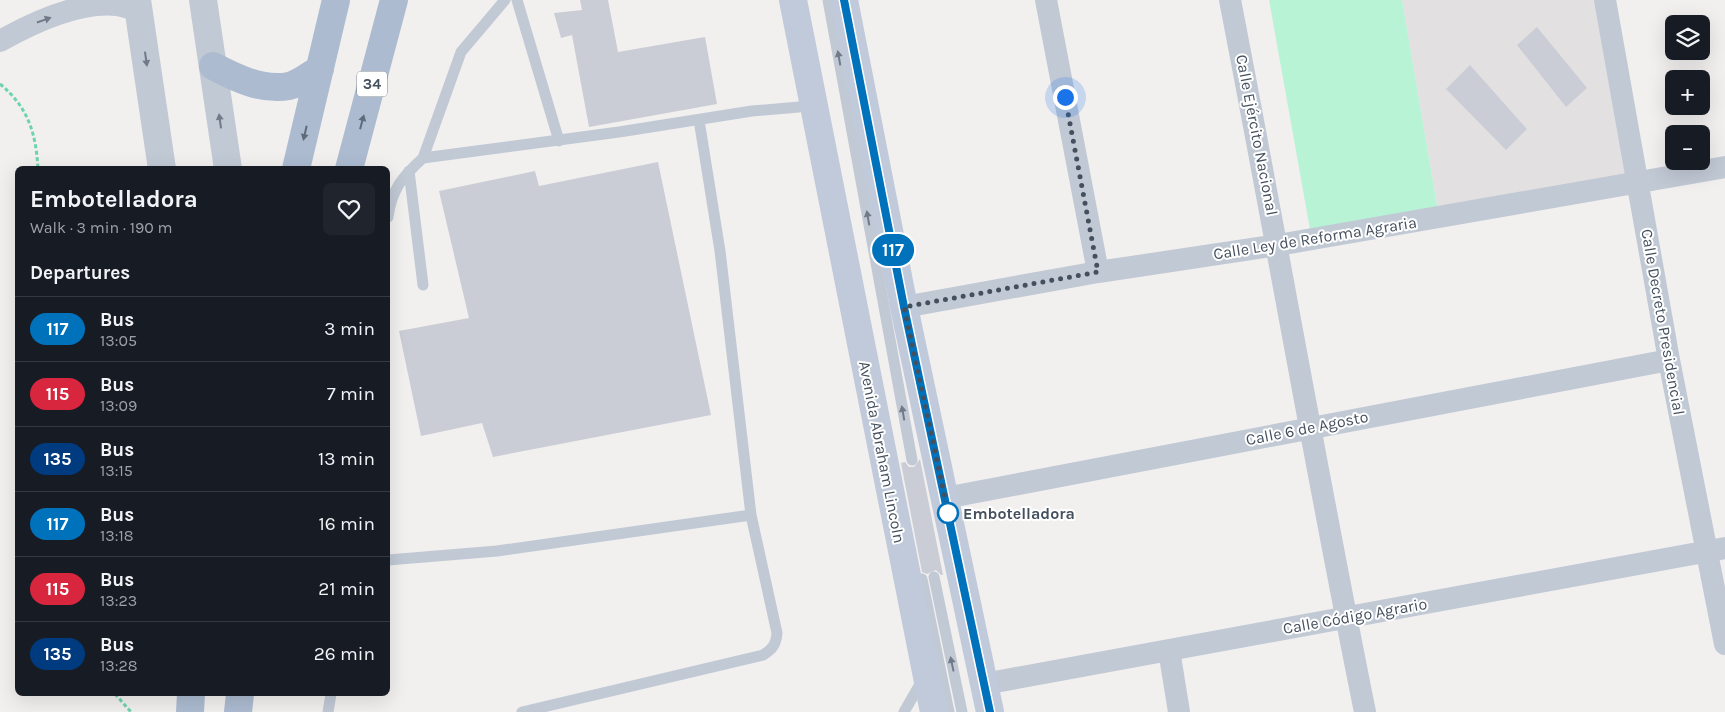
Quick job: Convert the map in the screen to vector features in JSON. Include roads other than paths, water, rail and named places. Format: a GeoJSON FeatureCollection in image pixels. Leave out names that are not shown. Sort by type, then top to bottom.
{"type":"FeatureCollection","features":[{"type":"Feature","properties":{"kind":"main road"},"geometry":{"type":"LineString","coordinates":[[297,166],[336,0]]}},
{"type":"Feature","properties":{"kind":"main road"},"geometry":{"type":"LineString","coordinates":[[379,0],[382,49]]}},
{"type":"Feature","properties":{"kind":"main road","name":"34"},"geometry":{"type":"LineString","coordinates":[[350,166],[394,0]]}},
{"type":"Feature","properties":{"kind":"main road","name":"Avenida Abraham Lincoln"},"geometry":{"type":"LineString","coordinates":[[776,0],[799,106],[831,191]]}},
{"type":"Feature","properties":{"kind":"main road","name":"Avenida Abraham Lincoln"},"geometry":{"type":"LineString","coordinates":[[793,0],[934,712]]}},
{"type":"Feature","properties":{"kind":"main road"},"geometry":{"type":"LineString","coordinates":[[852,7],[868,119],[904,307],[990,712]]}},
{"type":"Feature","properties":{"kind":"main road"},"geometry":{"type":"LineString","coordinates":[[212,66],[242,80],[271,87],[290,86],[320,68]]}},
{"type":"Feature","properties":{"kind":"main road"},"geometry":{"type":"LineString","coordinates":[[190,712],[191,696]]}},
{"type":"Feature","properties":{"kind":"main road"},"geometry":{"type":"LineString","coordinates":[[238,712],[240,696]]}},
{"type":"Feature","properties":{"kind":"street"},"geometry":{"type":"LineString","coordinates":[[203,0],[228,166]]}},
{"type":"Feature","properties":{"kind":"street"},"geometry":{"type":"LineString","coordinates":[[1046,0],[1098,272]]}},
{"type":"Feature","properties":{"kind":"street","name":"Calle Ejército Nacional"},"geometry":{"type":"LineString","coordinates":[[1230,0],[1278,246],[1309,428],[1365,712]]}},
{"type":"Feature","properties":{"kind":"street","name":"Calle Decreto Presidencial"},"geometry":{"type":"LineString","coordinates":[[1605,0],[1669,360],[1716,550],[1725,644]]}},
{"type":"Feature","properties":{"kind":"street"},"geometry":{"type":"LineString","coordinates":[[0,41],[41,20],[98,2],[117,5],[138,5],[162,166]]}},
{"type":"Feature","properties":{"kind":"street","name":"Calle Ley de Reforma Agraria"},"geometry":{"type":"LineString","coordinates":[[904,307],[1098,272],[1278,246],[1725,167]]}},
{"type":"Feature","properties":{"kind":"street","name":"Calle 6 de Agosto"},"geometry":{"type":"LineString","coordinates":[[945,498],[1669,360]]}},
{"type":"Feature","properties":{"kind":"street","name":"Calle Código Agrario"},"geometry":{"type":"LineString","coordinates":[[984,684],[1716,550]]}},
{"type":"Feature","properties":{"kind":"street"},"geometry":{"type":"LineString","coordinates":[[1169,650],[1179,712]]}},
{"type":"Feature","properties":{"kind":"lane"},"geometry":{"type":"LineString","coordinates":[[390,208],[393,194],[409,171],[423,158],[461,52],[505,0]]}},
{"type":"Feature","properties":{"kind":"lane"},"geometry":{"type":"LineString","coordinates":[[518,0],[558,141]]}},
{"type":"Feature","properties":{"kind":"lane"},"geometry":{"type":"LineString","coordinates":[[828,0],[912,460]]}},
{"type":"Feature","properties":{"kind":"lane"},"geometry":{"type":"LineString","coordinates":[[423,158],[558,141],[799,106]]}},
{"type":"Feature","properties":{"kind":"lane"},"geometry":{"type":"LineString","coordinates":[[522,712],[763,655],[772,650],[776,641],[777,632],[751,516],[720,251],[699,120]]}},
{"type":"Feature","properties":{"kind":"lane"},"geometry":{"type":"LineString","coordinates":[[409,171],[423,285]]}},
{"type":"Feature","properties":{"kind":"lane"},"geometry":{"type":"LineString","coordinates":[[390,560],[498,551],[751,516]]}},
{"type":"Feature","properties":{"kind":"lane"},"geometry":{"type":"LineString","coordinates":[[934,577],[962,712]]}},
{"type":"Feature","properties":{"kind":"lane"},"geometry":{"type":"LineString","coordinates":[[922,579],[949,712]]}},
{"type":"Feature","properties":{"kind":"lane"},"geometry":{"type":"LineString","coordinates":[[904,712],[926,673]]}},
{"type":"Feature","properties":{"kind":"lane"},"geometry":{"type":"LineString","coordinates":[[328,712],[331,696]]}},
{"type":"Feature","properties":{"kind":"place","name":"Embotelladora"},"geometry":{"type":"Point","coordinates":[948,513]}}]}
